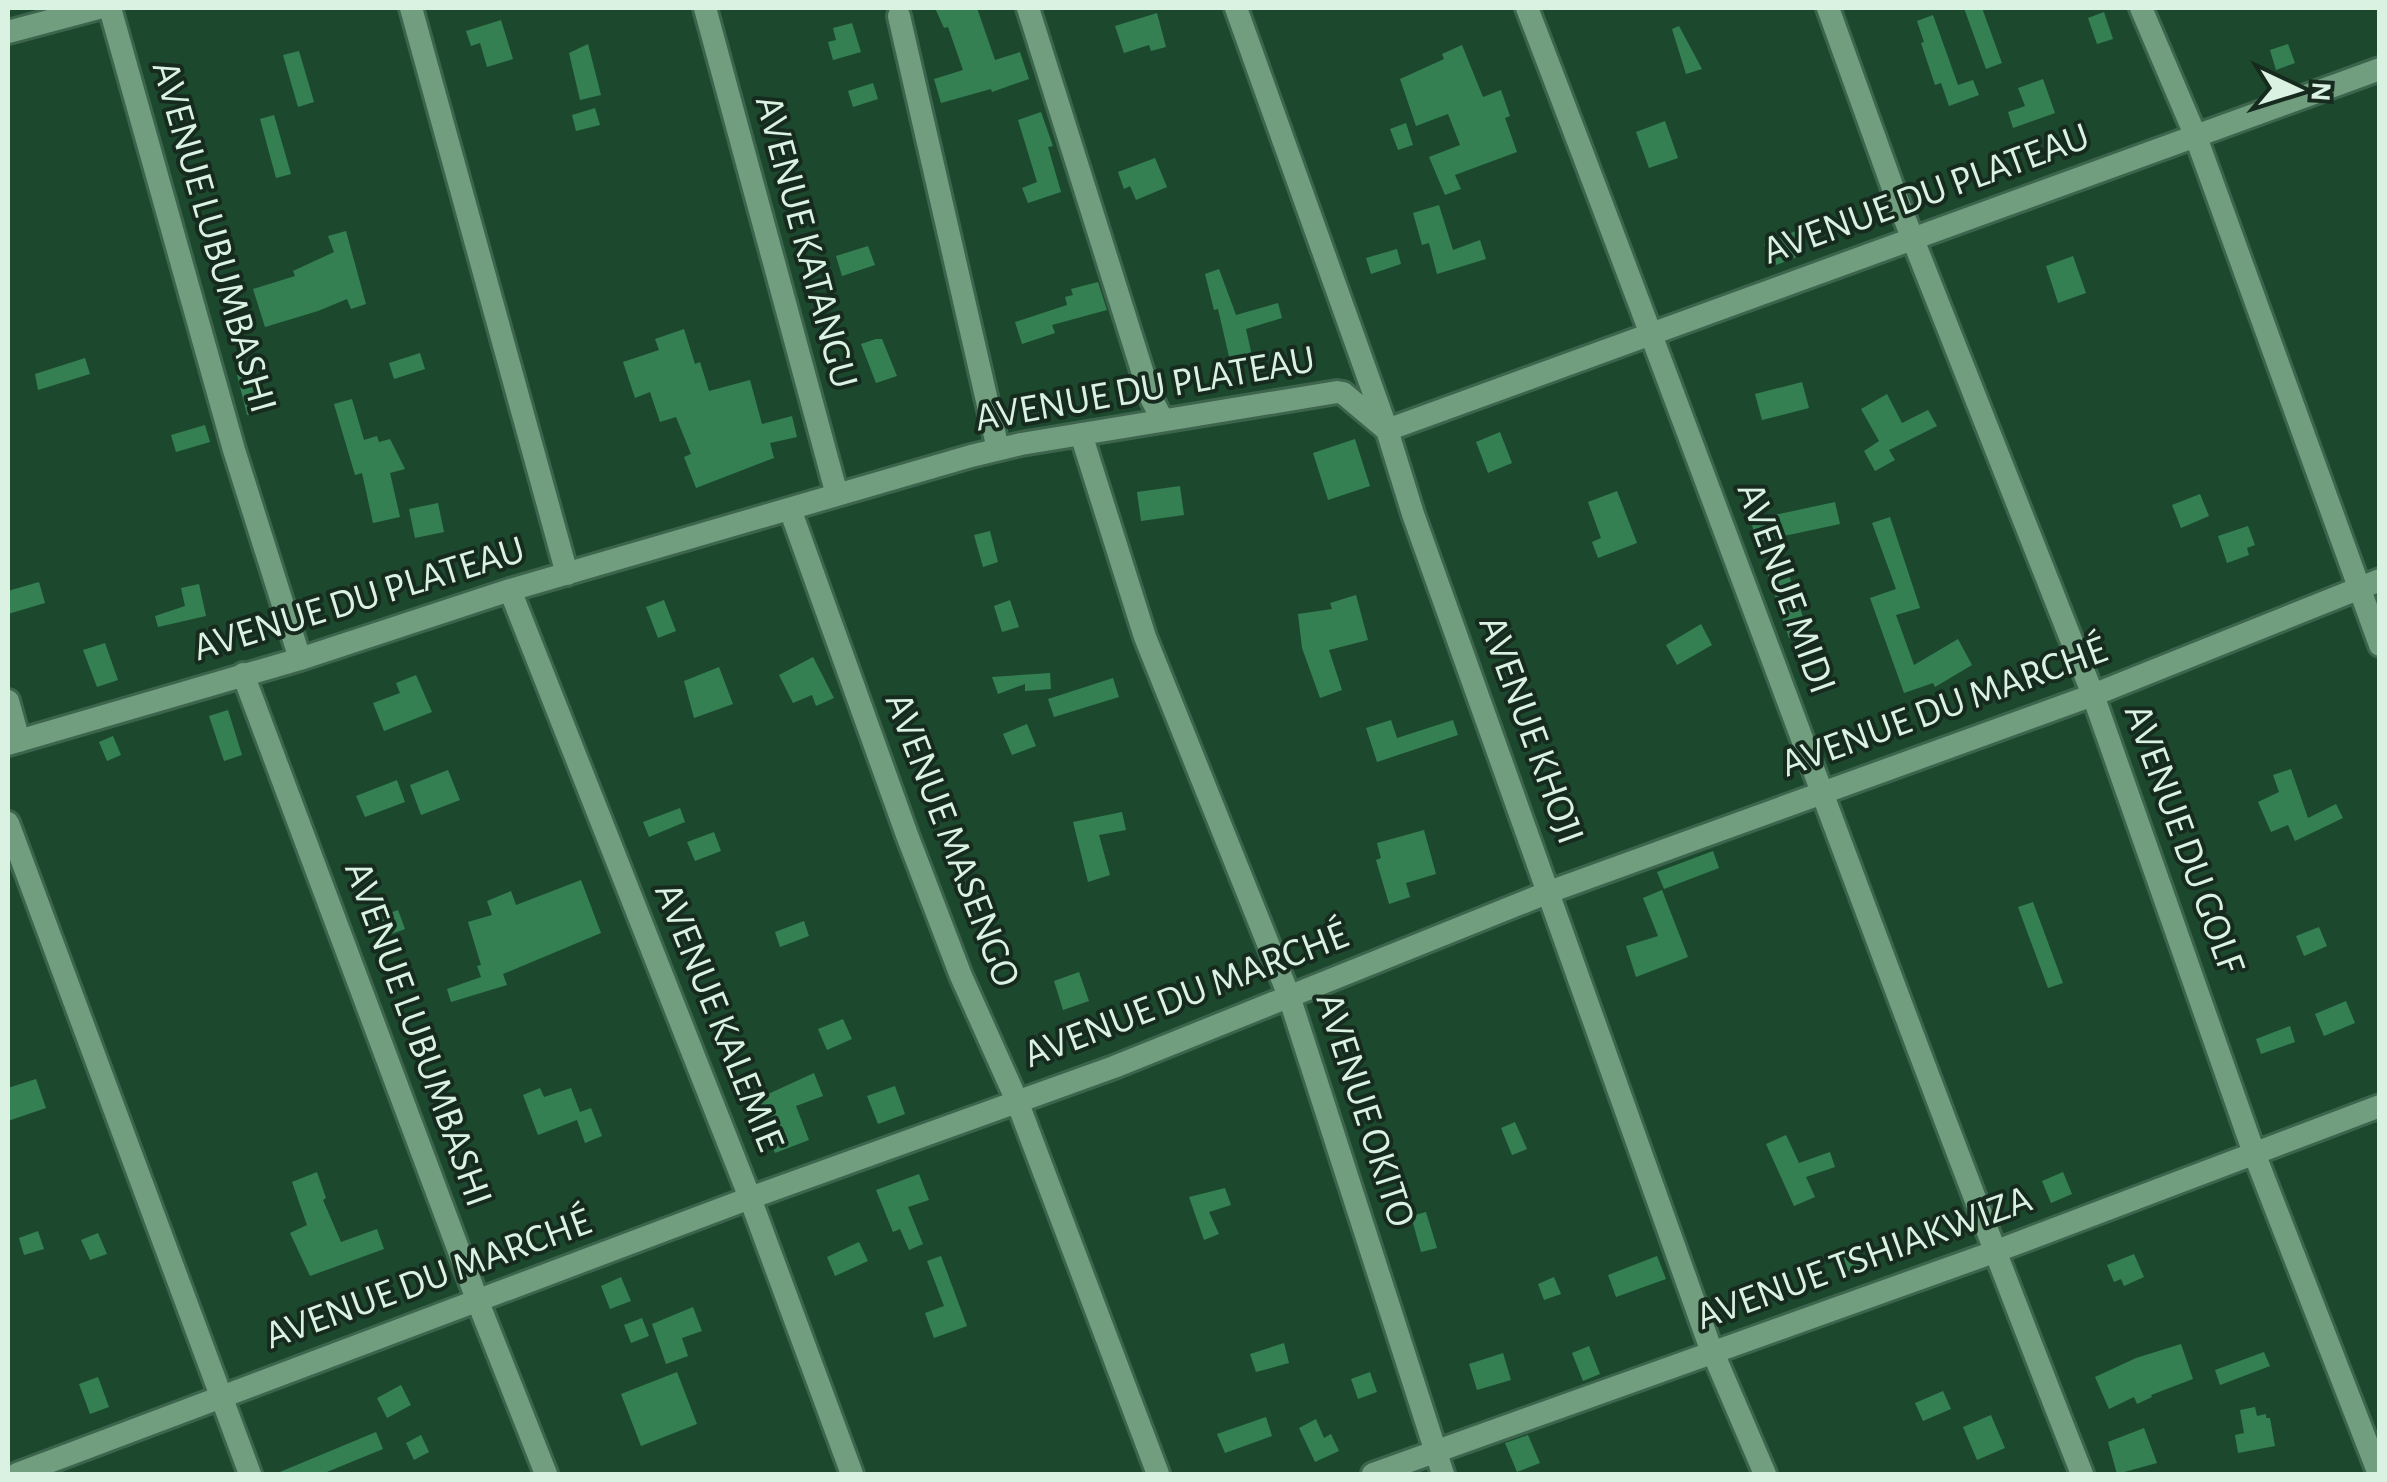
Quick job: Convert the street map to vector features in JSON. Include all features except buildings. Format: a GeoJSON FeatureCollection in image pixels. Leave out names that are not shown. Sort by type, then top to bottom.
{"type":"FeatureCollection","features":[{"type":"Feature","properties":{"kind":"street"},"geometry":{"type":"LineString","coordinates":[[15,22],[98,8]]}},
{"type":"Feature","properties":{"kind":"street","name":"AVENUE LUBUMBASHI"},"geometry":{"type":"LineString","coordinates":[[110,8],[234,450],[300,659]]}},
{"type":"Feature","properties":{"kind":"street"},"geometry":{"type":"LineString","coordinates":[[411,8],[567,574]]}},
{"type":"Feature","properties":{"kind":"street","name":"AVENUE KATANGU"},"geometry":{"type":"LineString","coordinates":[[704,8],[837,495]]}},
{"type":"Feature","properties":{"kind":"street"},"geometry":{"type":"LineString","coordinates":[[1028,8],[1150,396],[1162,419]]}},
{"type":"Feature","properties":{"kind":"street","name":"AVENUE KHOJI"},"geometry":{"type":"LineString","coordinates":[[1236,8],[1712,1352],[1764,1474]]}},
{"type":"Feature","properties":{"kind":"street","name":"AVENUE MIDI"},"geometry":{"type":"LineString","coordinates":[[1527,8],[1653,334],[1994,1252],[2082,1474]]}},
{"type":"Feature","properties":{"kind":"street","name":"AVENUE DU GOLF"},"geometry":{"type":"LineString","coordinates":[[1828,8],[1913,238],[2093,694],[2254,1153],[2379,1474]]}},
{"type":"Feature","properties":{"kind":"street"},"geometry":{"type":"LineString","coordinates":[[2140,8],[2196,137],[2368,584],[2380,644]]}},
{"type":"Feature","properties":{"kind":"street"},"geometry":{"type":"LineString","coordinates":[[899,16],[998,449]]}},
{"type":"Feature","properties":{"kind":"street","name":"AVENUE DU PLATEAU"},"geometry":{"type":"LineString","coordinates":[[13,743],[300,659],[510,590],[998,449],[1336,392],[1386,430],[2380,69]]}},
{"type":"Feature","properties":{"kind":"street","name":"AVENUE OKITO"},"geometry":{"type":"LineString","coordinates":[[1081,434],[1145,638],[1289,996],[1443,1474]]}},
{"type":"Feature","properties":{"kind":"street","name":"AVENUE MASENGO"},"geometry":{"type":"LineString","coordinates":[[790,509],[934,906],[1017,1101],[1158,1474]]}},
{"type":"Feature","properties":{"kind":"street","name":"AVENUE DU MARCHÉ"},"geometry":{"type":"LineString","coordinates":[[17,1474],[750,1198],[1114,1067],[1549,892],[2093,694],[2368,584]]}},
{"type":"Feature","properties":{"kind":"street","name":"AVENUE KALEMIE"},"geometry":{"type":"LineString","coordinates":[[510,590],[750,1198],[852,1474]]}},
{"type":"Feature","properties":{"kind":"street","name":"AVENUE LUBUMBASHI"},"geometry":{"type":"LineString","coordinates":[[243,674],[546,1474]]}},
{"type":"Feature","properties":{"kind":"street"},"geometry":{"type":"LineString","coordinates":[[8,701],[13,743]]}},
{"type":"Feature","properties":{"kind":"street"},"geometry":{"type":"LineString","coordinates":[[8,823],[250,1474]]}},
{"type":"Feature","properties":{"kind":"street","name":"AVENUE TSHIAKWIZA"},"geometry":{"type":"LineString","coordinates":[[1373,1474],[1994,1252],[2380,1106]]}}]}
